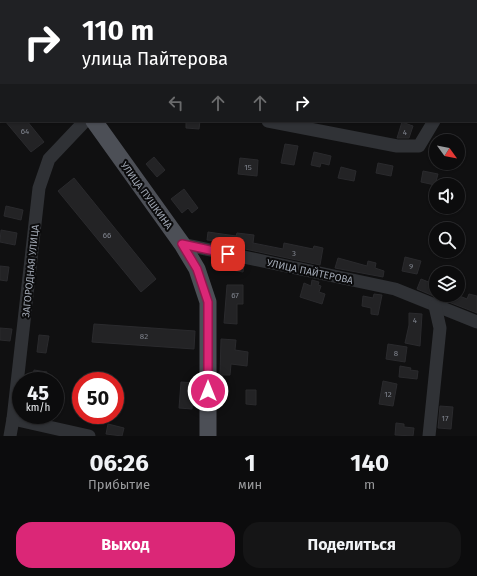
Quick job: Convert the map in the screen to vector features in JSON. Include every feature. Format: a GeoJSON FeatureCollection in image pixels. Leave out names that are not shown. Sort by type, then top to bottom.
{"type":"FeatureCollection","features":[{"type":"Feature","properties":{"kind":"main road","name":"УЛИЦА ПУШКИНА"},"geometry":{"type":"LineString","coordinates":[[95,122],[182,244],[197,269],[208,302],[208,436]]}},
{"type":"Feature","properties":{"kind":"street","name":"ЗАГОРОДНАЯ УЛИЦА"},"geometry":{"type":"LineString","coordinates":[[18,372],[39,188],[49,160],[84,122]]}},
{"type":"Feature","properties":{"kind":"street"},"geometry":{"type":"LineString","coordinates":[[273,122],[398,146],[419,146],[433,122]]}},
{"type":"Feature","properties":{"kind":"street","name":"УЛИЦА ПАЙТЕРОВА"},"geometry":{"type":"LineString","coordinates":[[182,244],[395,289],[477,322]]}},
{"type":"Feature","properties":{"kind":"street"},"geometry":{"type":"LineString","coordinates":[[429,436],[440,328],[435,306]]}},
{"type":"Feature","properties":{"kind":"street","name":"ЗАГОРОДНАЯ УЛИЦА"},"geometry":{"type":"LineString","coordinates":[[10,436],[12,424]]}},
{"type":"Feature","properties":{"kind":"street"},"geometry":{"type":"LineString","coordinates":[[35,424],[89,436]]}},
{"type":"Feature","properties":{"kind":"building"},"geometry":{"type":"Polygon","coordinates":[[[6,122],[28,122],[44,142],[31,152],[6,122]]]}},
{"type":"Feature","properties":{"kind":"building"},"geometry":{"type":"Polygon","coordinates":[[[186,122],[200,122],[199,129],[186,128],[186,122]]]}},
{"type":"Feature","properties":{"kind":"building"},"geometry":{"type":"Polygon","coordinates":[[[402,122],[413,126],[409,138],[397,138],[402,122]]]}},
{"type":"Feature","properties":{"kind":"building"},"geometry":{"type":"Polygon","coordinates":[[[285,144],[298,146],[294,165],[281,163],[285,144]]]}},
{"type":"Feature","properties":{"kind":"building"},"geometry":{"type":"Polygon","coordinates":[[[314,152],[331,156],[329,165],[321,163],[320,167],[311,165],[314,152]]]}},
{"type":"Feature","properties":{"kind":"building"},"geometry":{"type":"Polygon","coordinates":[[[154,157],[165,170],[157,177],[146,164],[154,157]]]}},
{"type":"Feature","properties":{"kind":"building"},"geometry":{"type":"Polygon","coordinates":[[[240,158],[258,160],[257,176],[238,174],[240,158]]]}},
{"type":"Feature","properties":{"kind":"building"},"geometry":{"type":"Polygon","coordinates":[[[378,163],[393,166],[391,176],[376,173],[378,163]]]}},
{"type":"Feature","properties":{"kind":"building"},"geometry":{"type":"Polygon","coordinates":[[[341,167],[356,171],[354,181],[338,178],[341,167]]]}},
{"type":"Feature","properties":{"kind":"building"},"geometry":{"type":"Polygon","coordinates":[[[423,171],[438,174],[437,178],[429,178],[429,184],[421,182],[423,171]]]}},
{"type":"Feature","properties":{"kind":"building"},"geometry":{"type":"Polygon","coordinates":[[[74,178],[156,279],[141,292],[58,191],[74,178]]]}},
{"type":"Feature","properties":{"kind":"building"},"geometry":{"type":"Polygon","coordinates":[[[184,189],[198,208],[192,213],[188,208],[182,213],[171,199],[184,189]]]}},
{"type":"Feature","properties":{"kind":"building"},"geometry":{"type":"Polygon","coordinates":[[[6,206],[23,210],[21,220],[4,216],[6,206]]]}},
{"type":"Feature","properties":{"kind":"building"},"geometry":{"type":"Polygon","coordinates":[[[1,230],[17,233],[15,245],[0,242],[1,230]]]}},
{"type":"Feature","properties":{"kind":"building"},"geometry":{"type":"Polygon","coordinates":[[[208,232],[236,236],[237,233],[254,235],[253,243],[283,249],[284,243],[313,249],[314,246],[323,248],[320,265],[217,243],[217,241],[207,240],[208,232]]]}},
{"type":"Feature","properties":{"kind":"building"},"geometry":{"type":"Polygon","coordinates":[[[405,257],[421,261],[417,274],[402,271],[405,257]]]}},
{"type":"Feature","properties":{"kind":"building"},"geometry":{"type":"Polygon","coordinates":[[[338,258],[367,266],[368,261],[376,263],[375,268],[384,271],[383,277],[335,268],[338,258]]]}},
{"type":"Feature","properties":{"kind":"building"},"geometry":{"type":"Polygon","coordinates":[[[227,262],[244,265],[243,272],[226,269],[227,262]]]}},
{"type":"Feature","properties":{"kind":"building"},"geometry":{"type":"Polygon","coordinates":[[[0,266],[9,267],[7,281],[0,280],[0,266]]]}},
{"type":"Feature","properties":{"kind":"building"},"geometry":{"type":"Polygon","coordinates":[[[421,279],[429,282],[429,294],[417,289],[421,279]]]}},
{"type":"Feature","properties":{"kind":"building"},"geometry":{"type":"Polygon","coordinates":[[[312,280],[319,282],[318,285],[321,286],[319,292],[325,294],[322,304],[300,297],[304,283],[311,286],[312,280]]]}},
{"type":"Feature","properties":{"kind":"building"},"geometry":{"type":"Polygon","coordinates":[[[227,285],[243,285],[243,304],[237,304],[237,324],[224,323],[227,285]]]}},
{"type":"Feature","properties":{"kind":"building"},"geometry":{"type":"Polygon","coordinates":[[[374,294],[382,295],[378,315],[371,314],[371,308],[362,306],[363,296],[373,298],[374,294]]]}},
{"type":"Feature","properties":{"kind":"building"},"geometry":{"type":"Polygon","coordinates":[[[469,294],[477,296],[477,313],[449,302],[465,302],[465,298],[467,299],[469,294]]]}},
{"type":"Feature","properties":{"kind":"building"},"geometry":{"type":"Polygon","coordinates":[[[409,313],[422,314],[420,346],[405,343],[409,325],[409,313]]]}},
{"type":"Feature","properties":{"kind":"building"},"geometry":{"type":"Polygon","coordinates":[[[94,324],[195,331],[194,349],[92,342],[94,324]]]}},
{"type":"Feature","properties":{"kind":"building"},"geometry":{"type":"Polygon","coordinates":[[[0,328],[12,329],[10,341],[0,340],[0,328]]]}},
{"type":"Feature","properties":{"kind":"building"},"geometry":{"type":"Polygon","coordinates":[[[39,335],[49,336],[46,353],[37,352],[39,335]]]}},
{"type":"Feature","properties":{"kind":"building"},"geometry":{"type":"Polygon","coordinates":[[[221,339],[236,340],[235,350],[248,352],[247,366],[231,364],[230,375],[220,375],[221,339]]]}},
{"type":"Feature","properties":{"kind":"building"},"geometry":{"type":"Polygon","coordinates":[[[388,344],[407,347],[405,362],[386,359],[388,344]]]}},
{"type":"Feature","properties":{"kind":"building"},"geometry":{"type":"Polygon","coordinates":[[[400,366],[418,371],[417,379],[399,377],[400,366]]]}},
{"type":"Feature","properties":{"kind":"building"},"geometry":{"type":"Polygon","coordinates":[[[34,370],[47,372],[34,372],[34,370]]]}},
{"type":"Feature","properties":{"kind":"building"},"geometry":{"type":"Polygon","coordinates":[[[383,381],[397,384],[393,406],[379,404],[383,381]]]}},
{"type":"Feature","properties":{"kind":"building"},"geometry":{"type":"Polygon","coordinates":[[[181,382],[194,383],[192,409],[179,408],[181,382]]]}},
{"type":"Feature","properties":{"kind":"building"},"geometry":{"type":"Polygon","coordinates":[[[246,390],[256,390],[256,405],[246,404],[246,390]]]}},
{"type":"Feature","properties":{"kind":"building"},"geometry":{"type":"Polygon","coordinates":[[[440,406],[453,407],[451,429],[438,428],[440,406]]]}},
{"type":"Feature","properties":{"kind":"building"},"geometry":{"type":"Polygon","coordinates":[[[396,423],[404,424],[404,427],[414,428],[413,436],[395,435],[396,423]]]}},
{"type":"Feature","properties":{"kind":"building"},"geometry":{"type":"Polygon","coordinates":[[[108,424],[124,428],[122,436],[106,434],[108,424]]]}},
{"type":"Feature","properties":{"kind":"route"},"geometry":{"type":"LineString","coordinates":[[208,391],[208,302],[197,269],[182,244],[228,254]]}}]}
